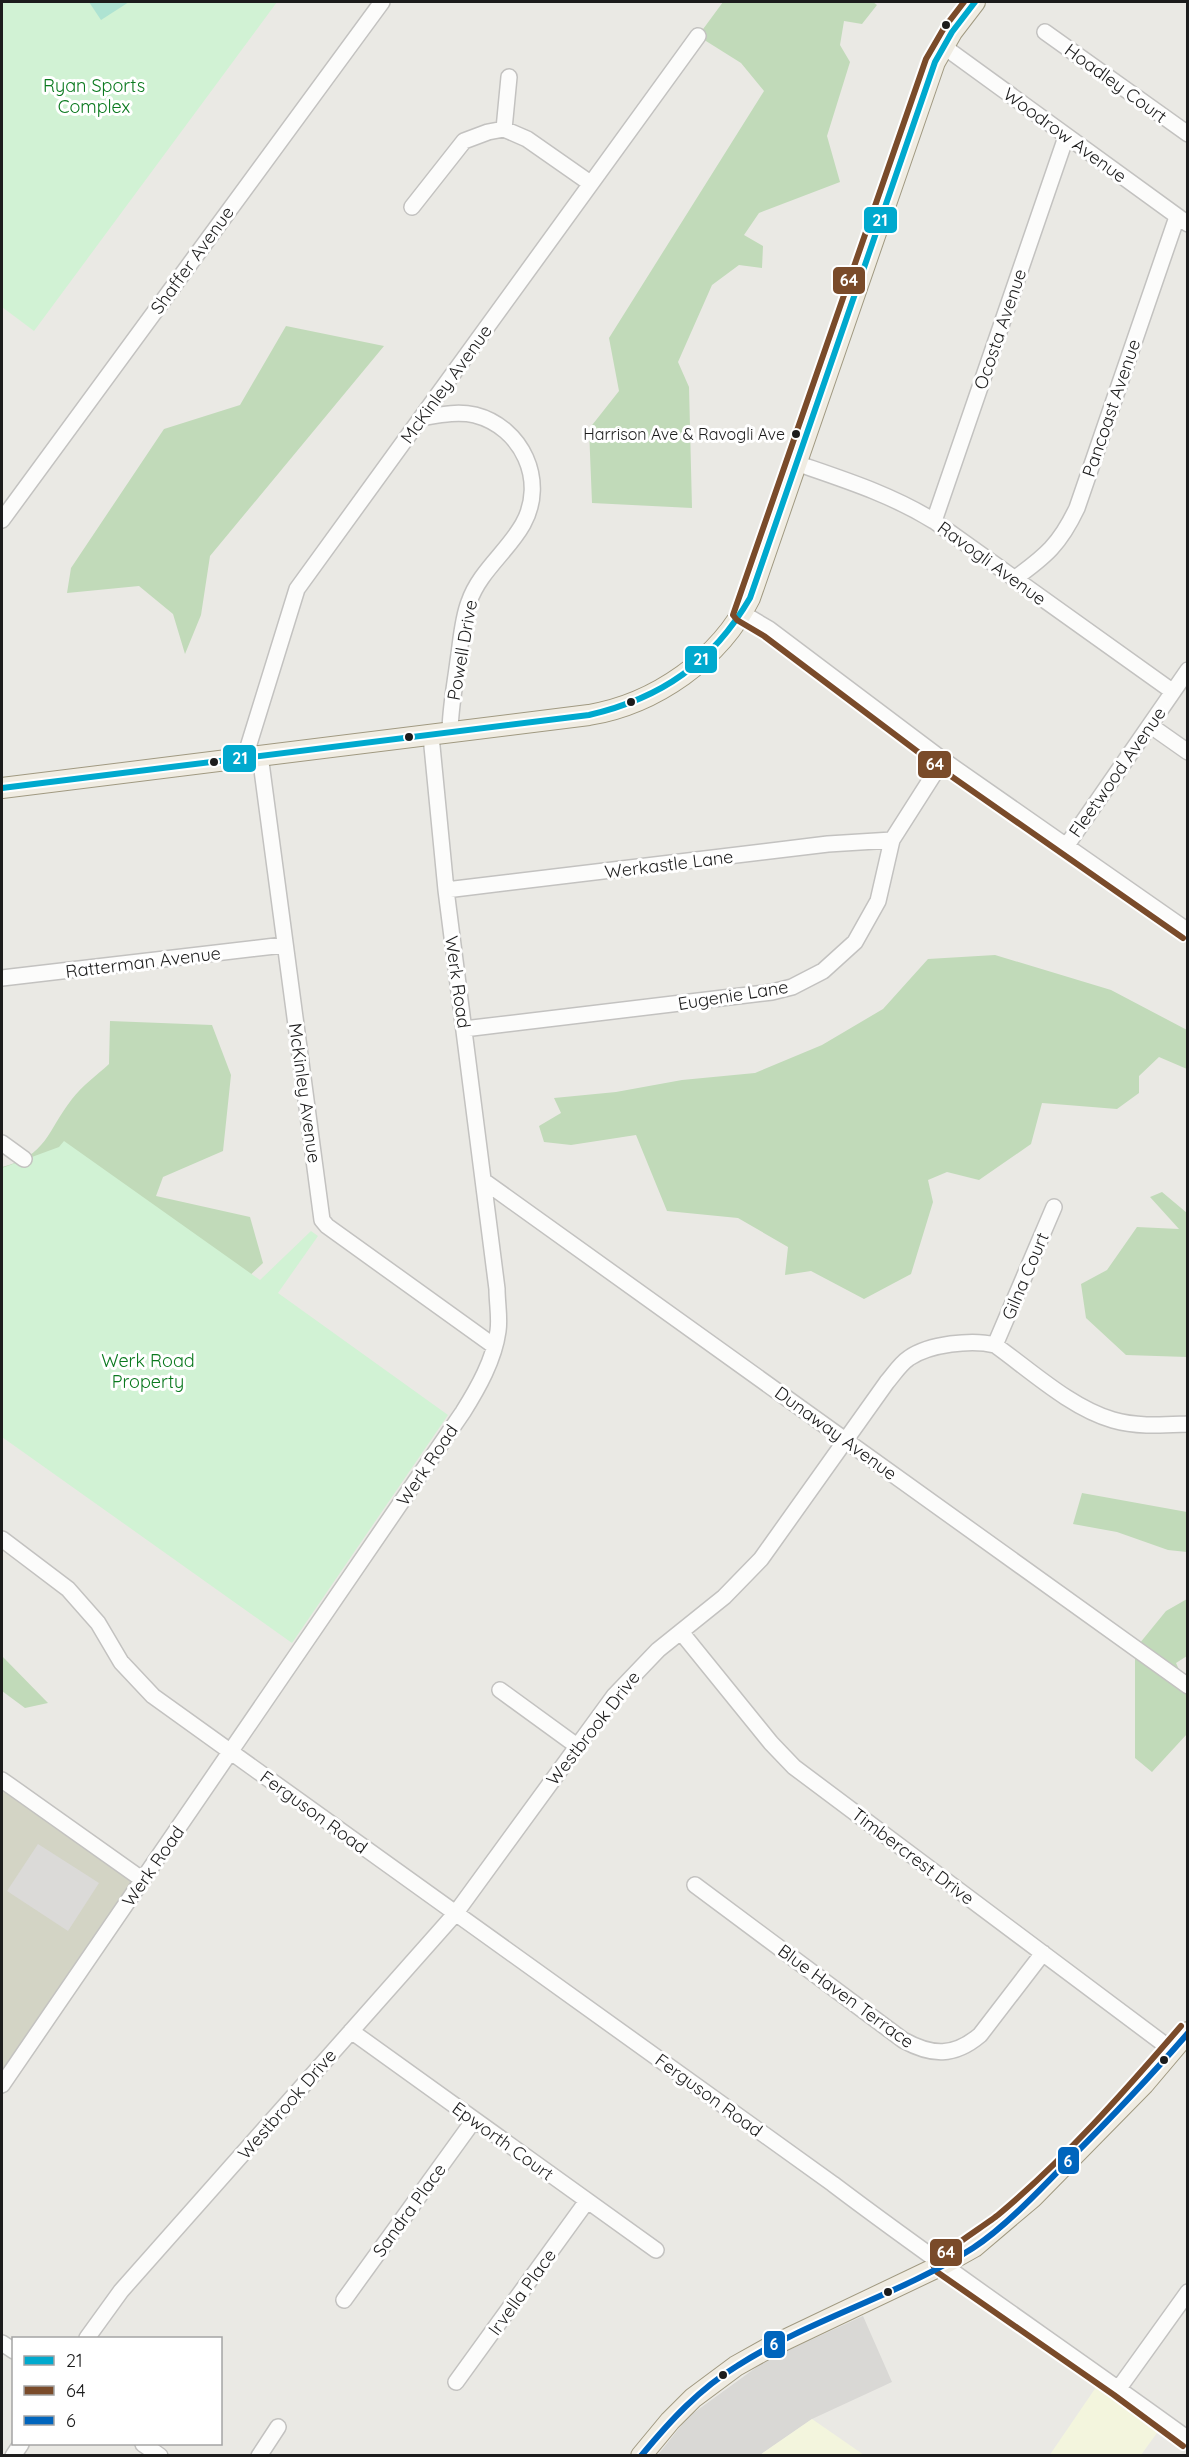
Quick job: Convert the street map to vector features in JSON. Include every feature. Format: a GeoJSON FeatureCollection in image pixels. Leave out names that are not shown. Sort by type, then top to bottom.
{"type":"FeatureCollection","features":[{"type":"Feature","properties":{"kind":"main road"},"geometry":{"type":"LineString","coordinates":[[2,788],[209,764],[253,756],[611,712],[644,699],[672,683],[701,660],[742,613],[935,62],[943,46],[975,2]]}},
{"type":"Feature","properties":{"kind":"main road"},"geometry":{"type":"LineString","coordinates":[[640,2456],[693,2398],[736,2366],[974,2247],[1033,2197],[1138,2090],[1188,2032]]}},
{"type":"Feature","properties":{"kind":"street","name":"Shaffer Avenue"},"geometry":{"type":"LineString","coordinates":[[2,520],[382,2]]}},
{"type":"Feature","properties":{"kind":"street","name":"Hoadley Court"},"geometry":{"type":"LineString","coordinates":[[1045,32],[1188,134]]}},
{"type":"Feature","properties":{"kind":"street","name":"McKinley Avenue"},"geometry":{"type":"LineString","coordinates":[[494,1346],[370,1258],[322,1220],[284,945],[253,756],[297,589],[698,36]]}},
{"type":"Feature","properties":{"kind":"street","name":"Woodrow Avenue"},"geometry":{"type":"LineString","coordinates":[[943,46],[1182,220]]}},
{"type":"Feature","properties":{"kind":"street"},"geometry":{"type":"LineString","coordinates":[[504,129],[509,77]]}},
{"type":"Feature","properties":{"kind":"street"},"geometry":{"type":"LineString","coordinates":[[412,207],[464,141],[504,129],[527,139],[590,183]]}},
{"type":"Feature","properties":{"kind":"street","name":"Ocosta Avenue"},"geometry":{"type":"LineString","coordinates":[[934,521],[1066,137]]}},
{"type":"Feature","properties":{"kind":"street","name":"Pancoast Avenue"},"geometry":{"type":"LineString","coordinates":[[1014,579],[1052,548],[1065,533],[1077,508],[1182,220]]}},
{"type":"Feature","properties":{"kind":"street","name":"Powell Drive"},"geometry":{"type":"LineString","coordinates":[[421,418],[460,413],[490,420],[512,436],[521,448],[527,460],[532,483],[532,497],[522,525],[475,588],[468,604],[454,694],[441,734]]}},
{"type":"Feature","properties":{"kind":"street","name":"Ravogli Avenue"},"geometry":{"type":"LineString","coordinates":[[796,463],[888,495],[934,521],[1172,691]]}},
{"type":"Feature","properties":{"kind":"street"},"geometry":{"type":"LineString","coordinates":[[742,613],[769,629],[943,760],[1188,931]]}},
{"type":"Feature","properties":{"kind":"street","name":"Fleetwood Avenue"},"geometry":{"type":"LineString","coordinates":[[1067,845],[1188,670]]}},
{"type":"Feature","properties":{"kind":"street"},"geometry":{"type":"LineString","coordinates":[[1151,726],[1188,752]]}},
{"type":"Feature","properties":{"kind":"street","name":"Werk Road"},"geometry":{"type":"LineString","coordinates":[[2,2085],[463,1413],[485,1371],[494,1346],[498,1331],[497,1289],[446,890],[441,734]]}},
{"type":"Feature","properties":{"kind":"street","name":"Eugenie Lane"},"geometry":{"type":"LineString","coordinates":[[464,1029],[772,992],[808,980],[842,957],[864,930],[879,897],[892,840],[943,760]]}},
{"type":"Feature","properties":{"kind":"street","name":"Werkastle Lane"},"geometry":{"type":"LineString","coordinates":[[446,890],[828,844],[892,840]]}},
{"type":"Feature","properties":{"kind":"street","name":"Ratterman Avenue"},"geometry":{"type":"LineString","coordinates":[[2,978],[284,945]]}},
{"type":"Feature","properties":{"kind":"street"},"geometry":{"type":"LineString","coordinates":[[2,1143],[24,1159]]}},
{"type":"Feature","properties":{"kind":"street","name":"Dunaway Avenue"},"geometry":{"type":"LineString","coordinates":[[484,1181],[1188,1686]]}},
{"type":"Feature","properties":{"kind":"street","name":"Gilna Court"},"geometry":{"type":"LineString","coordinates":[[995,1345],[1054,1207]]}},
{"type":"Feature","properties":{"kind":"street","name":"Westbrook Drive"},"geometry":{"type":"LineString","coordinates":[[88,2337],[121,2291],[455,1914],[614,1696],[637,1670],[724,1597],[761,1559],[887,1382],[909,1358],[934,1347],[982,1341],[995,1345]]}},
{"type":"Feature","properties":{"kind":"street"},"geometry":{"type":"LineString","coordinates":[[995,1345],[1072,1401],[1098,1415],[1129,1424],[1188,1424]]}},
{"type":"Feature","properties":{"kind":"street","name":"Ferguson Road"},"geometry":{"type":"LineString","coordinates":[[2,1539],[69,1588],[98,1623],[122,1662],[153,1696],[833,2184],[942,2265],[1188,2439]]}},
{"type":"Feature","properties":{"kind":"street","name":"Timbercrest Drive"},"geometry":{"type":"LineString","coordinates":[[681,1632],[771,1743],[794,1767],[1172,2050]]}},
{"type":"Feature","properties":{"kind":"street"},"geometry":{"type":"LineString","coordinates":[[500,1690],[577,1746]]}},
{"type":"Feature","properties":{"kind":"street"},"geometry":{"type":"LineString","coordinates":[[2,1780],[143,1880]]}},
{"type":"Feature","properties":{"kind":"street","name":"Blue Haven Terrace"},"geometry":{"type":"LineString","coordinates":[[695,1885],[903,2040],[928,2051],[949,2052],[971,2043],[980,2035],[1043,1953]]}},
{"type":"Feature","properties":{"kind":"street","name":"Epworth Court"},"geometry":{"type":"LineString","coordinates":[[351,2031],[656,2250]]}},
{"type":"Feature","properties":{"kind":"street","name":"Sandra Place"},"geometry":{"type":"LineString","coordinates":[[344,2300],[474,2120]]}},
{"type":"Feature","properties":{"kind":"street","name":"Irvella Place"},"geometry":{"type":"LineString","coordinates":[[456,2382],[587,2201]]}},
{"type":"Feature","properties":{"kind":"street"},"geometry":{"type":"LineString","coordinates":[[1119,2388],[1188,2292]]}},
{"type":"Feature","properties":{"kind":"street"},"geometry":{"type":"LineString","coordinates":[[259,2456],[278,2427]]}},
{"type":"Feature","properties":{"kind":"street"},"geometry":{"type":"LineString","coordinates":[[144,2445],[160,2456]]}},
{"type":"Feature","properties":{"kind":"shaded area"},"geometry":{"type":"Polygon","coordinates":[[[723,2],[873,2],[877,5],[862,24],[844,21],[840,45],[850,62],[827,136],[840,182],[759,213],[744,235],[763,246],[762,268],[739,265],[712,285],[678,362],[689,387],[692,508],[592,503],[589,429],[619,391],[609,338],[764,91],[741,63],[698,36],[723,2]]]}},
{"type":"Feature","properties":{"kind":"shaded area"},"geometry":{"type":"Polygon","coordinates":[[[286,326],[384,346],[210,556],[201,615],[185,654],[173,614],[139,586],[67,593],[71,568],[164,429],[240,405],[286,326]]]}},
{"type":"Feature","properties":{"kind":"shaded area"},"geometry":{"type":"Polygon","coordinates":[[[995,955],[1111,990],[1187,1030],[1187,1069],[1159,1057],[1139,1076],[1139,1093],[1117,1109],[1042,1103],[1031,1144],[979,1180],[947,1172],[928,1180],[933,1202],[911,1274],[864,1299],[811,1271],[785,1275],[788,1247],[738,1218],[667,1211],[636,1135],[571,1145],[544,1142],[539,1126],[561,1113],[554,1098],[616,1092],[682,1080],[755,1073],[822,1045],[883,1009],[928,959],[995,955]]]}},
{"type":"Feature","properties":{"kind":"shaded area"},"geometry":{"type":"Polygon","coordinates":[[[110,1021],[212,1025],[231,1075],[223,1151],[163,1177],[156,1196],[250,1217],[263,1263],[180,1341],[2,1399],[2,1167],[17,1162],[37,1149],[76,1094],[109,1064],[110,1021]]]}},
{"type":"Feature","properties":{"kind":"shaded area"},"geometry":{"type":"Polygon","coordinates":[[[1162,1192],[1187,1213],[1187,1357],[1126,1355],[1086,1318],[1081,1284],[1107,1270],[1137,1227],[1179,1229],[1150,1197],[1162,1192]]]}},
{"type":"Feature","properties":{"kind":"shaded area"},"geometry":{"type":"Polygon","coordinates":[[[1082,1493],[1187,1512],[1187,1552],[1168,1550],[1117,1532],[1073,1524],[1082,1493]]]}},
{"type":"Feature","properties":{"kind":"shaded area"},"geometry":{"type":"Polygon","coordinates":[[[1187,1599],[1187,1656],[1176,1663],[1187,1687],[1187,1734],[1152,1772],[1135,1758],[1135,1649],[1166,1611],[1187,1599]]]}},
{"type":"Feature","properties":{"kind":"shaded area"},"geometry":{"type":"Polygon","coordinates":[[[2,1656],[48,1703],[25,1708],[2,1691],[2,1656]]]}},
{"type":"Feature","properties":{"kind":"shaded area"},"geometry":{"type":"Polygon","coordinates":[[[2,1780],[143,1880],[2,2085],[2,1780]]]}},
{"type":"Feature","properties":{"kind":"shaded area"},"geometry":{"type":"Polygon","coordinates":[[[38,1844],[99,1883],[68,1931],[7,1891],[38,1844]]]}},
{"type":"Feature","properties":{"kind":"shaded area"},"geometry":{"type":"Polygon","coordinates":[[[863,2316],[892,2382],[812,2419],[760,2455],[657,2456],[688,2417],[765,2361],[863,2316]]]}},
{"type":"Feature","properties":{"kind":"shaded area"},"geometry":{"type":"Polygon","coordinates":[[[1103,2377],[1165,2422],[1141,2455],[1049,2456],[1103,2377]]]}},
{"type":"Feature","properties":{"kind":"shaded area"},"geometry":{"type":"Polygon","coordinates":[[[812,2419],[864,2455],[760,2455],[812,2419]]]}},
{"type":"Feature","properties":{"kind":"green space","name":"Ryan Sports Complex"},"geometry":{"type":"Polygon","coordinates":[[[2,2],[277,2],[34,331],[2,307],[2,2]]]}},
{"type":"Feature","properties":{"kind":"green space"},"geometry":{"type":"Polygon","coordinates":[[[89,2],[129,2],[101,20],[89,2]]]}},
{"type":"Feature","properties":{"kind":"green space","name":"Werk Road Property"},"geometry":{"type":"Polygon","coordinates":[[[64,1141],[260,1280],[311,1231],[318,1236],[278,1293],[448,1415],[292,1643],[2,1437],[2,1168],[59,1147],[64,1141]]]}},
{"type":"Feature","properties":{"kind":"transit line","name":"64"},"geometry":{"type":"LineString","coordinates":[[964,2],[944,28],[926,59],[733,615],[938,767],[1183,938]]}},
{"type":"Feature","properties":{"kind":"transit line","name":"21"},"geometry":{"type":"LineString","coordinates":[[2,788],[589,715],[640,699],[662,688],[702,659],[735,621],[750,598],[935,62],[952,32],[975,2]]}},
{"type":"Feature","properties":{"kind":"transit line","name":"64"},"geometry":{"type":"LineString","coordinates":[[1181,2026],[1116,2100],[1047,2171],[998,2215],[952,2248],[933,2265],[937,2272],[1183,2446]]}},
{"type":"Feature","properties":{"kind":"transit line","name":"6"},"geometry":{"type":"LineString","coordinates":[[641,2456],[686,2406],[737,2366],[794,2334],[916,2280],[945,2265],[985,2239],[1010,2219],[1129,2099],[1188,2033]]}},
{"type":"Feature","properties":{"kind":"place","name":"Harrison Ave & Ravogli Ave"},"geometry":{"type":"Point","coordinates":[796,434]}}]}
